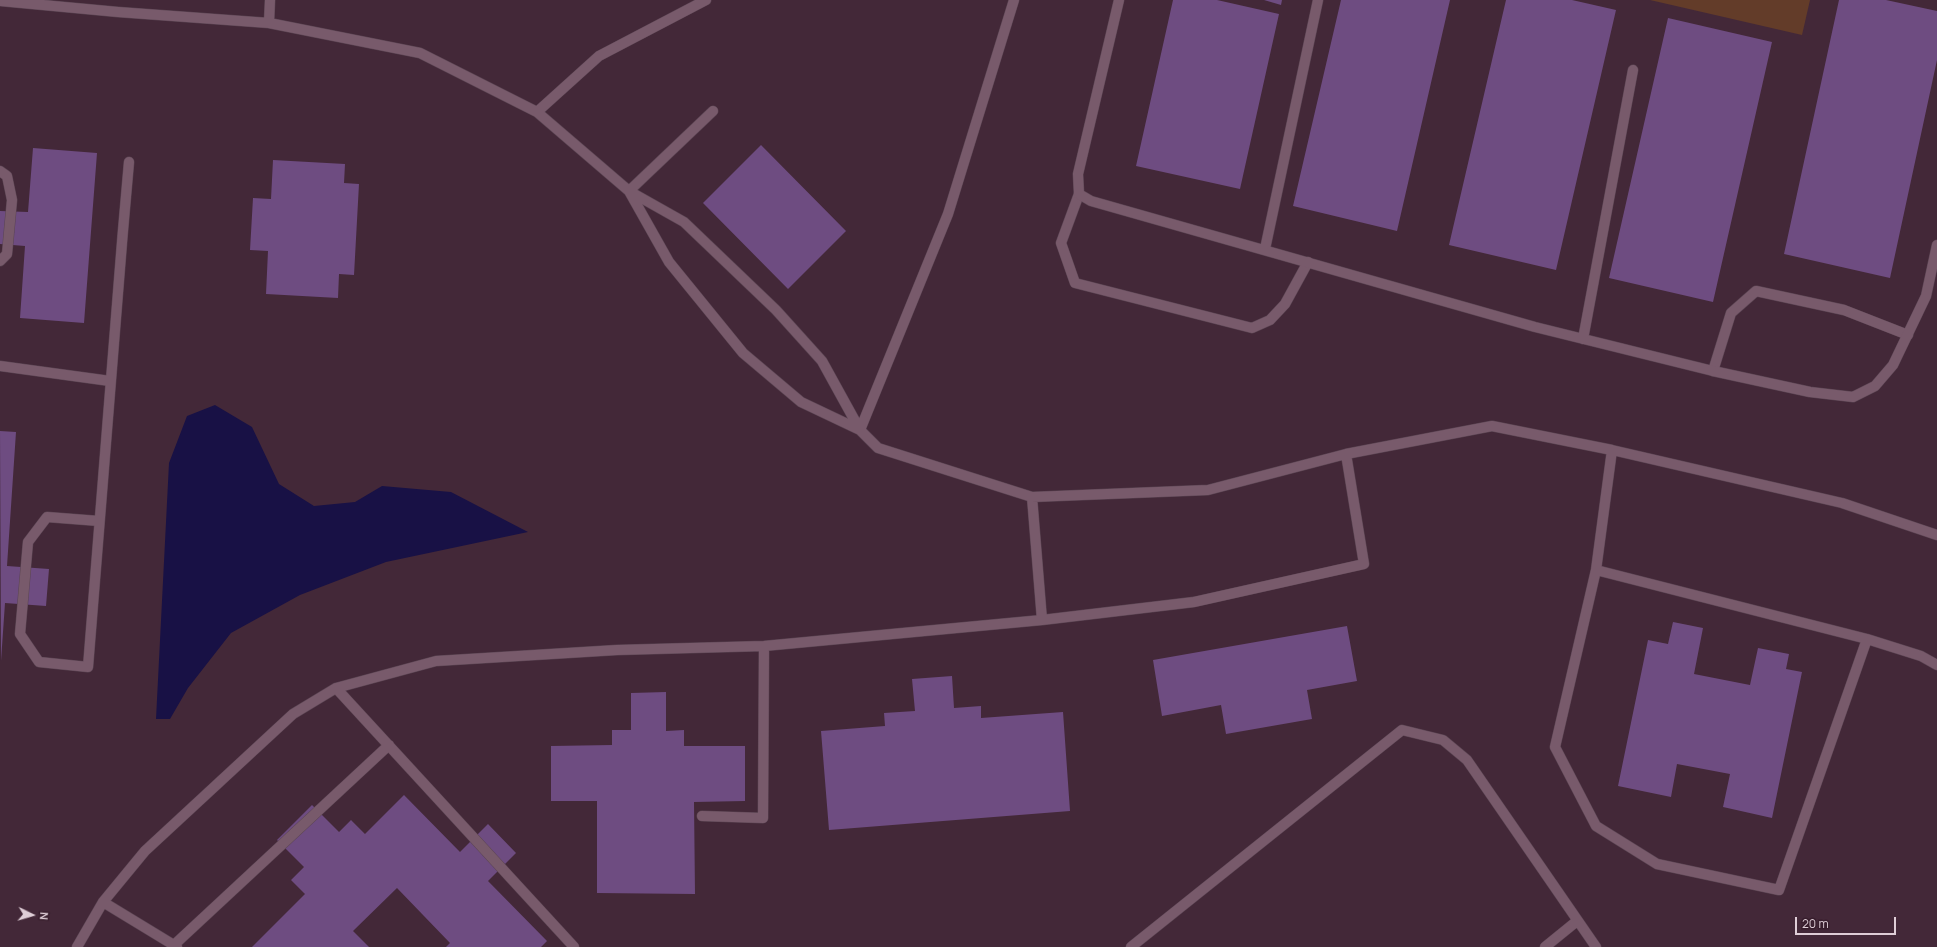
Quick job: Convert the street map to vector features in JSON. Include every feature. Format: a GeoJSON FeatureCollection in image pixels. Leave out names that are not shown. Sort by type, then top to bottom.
{"type":"FeatureCollection","features":[{"type":"Feature","properties":{"kind":"street"},"geometry":{"type":"LineString","coordinates":[[269,22],[270,0]]}},
{"type":"Feature","properties":{"kind":"street"},"geometry":{"type":"LineString","coordinates":[[537,112],[599,56],[706,0]]}},
{"type":"Feature","properties":{"kind":"street"},"geometry":{"type":"LineString","coordinates":[[860,430],[948,214],[1014,0]]}},
{"type":"Feature","properties":{"kind":"street"},"geometry":{"type":"LineString","coordinates":[[1119,0],[1078,174],[1079,194],[1061,243],[1075,283],[1252,328],[1270,320],[1285,304],[1308,262]]}},
{"type":"Feature","properties":{"kind":"street"},"geometry":{"type":"LineString","coordinates":[[1265,249],[1318,0]]}},
{"type":"Feature","properties":{"kind":"street"},"geometry":{"type":"LineString","coordinates":[[0,1],[118,12],[269,22],[420,53],[537,112],[629,191],[684,222],[776,310],[822,361],[860,430],[878,448],[1032,497],[1208,490],[1346,454],[1492,426],[1612,450],[1842,503],[1937,535]]}},
{"type":"Feature","properties":{"kind":"street"},"geometry":{"type":"LineString","coordinates":[[1583,339],[1633,70]]}},
{"type":"Feature","properties":{"kind":"street"},"geometry":{"type":"LineString","coordinates":[[629,191],[714,111]]}},
{"type":"Feature","properties":{"kind":"street"},"geometry":{"type":"LineString","coordinates":[[100,521],[47,517],[28,542],[20,634],[39,662],[88,667],[100,521],[110,381],[129,162]]}},
{"type":"Feature","properties":{"kind":"street"},"geometry":{"type":"LineString","coordinates":[[0,171],[7,176],[12,200],[7,254],[0,261]]}},
{"type":"Feature","properties":{"kind":"street"},"geometry":{"type":"LineString","coordinates":[[629,191],[669,262],[743,353],[801,402],[860,430]]}},
{"type":"Feature","properties":{"kind":"street"},"geometry":{"type":"LineString","coordinates":[[1079,194],[1091,200],[1534,327],[1713,371],[1810,392],[1853,397],[1875,386],[1893,365],[1926,296],[1937,245]]}},
{"type":"Feature","properties":{"kind":"street"},"geometry":{"type":"LineString","coordinates":[[1713,371],[1731,313],[1756,291],[1844,310],[1908,335]]}},
{"type":"Feature","properties":{"kind":"street"},"geometry":{"type":"LineString","coordinates":[[0,366],[110,381]]}},
{"type":"Feature","properties":{"kind":"street"},"geometry":{"type":"LineString","coordinates":[[1612,450],[1596,570],[1555,747],[1596,826],[1657,864],[1779,890],[1867,639]]}},
{"type":"Feature","properties":{"kind":"street"},"geometry":{"type":"LineString","coordinates":[[77,947],[103,902],[145,851],[293,714],[336,688],[436,660],[617,650],[764,646],[1042,620],[1194,602],[1364,564],[1346,454]]}},
{"type":"Feature","properties":{"kind":"street"},"geometry":{"type":"LineString","coordinates":[[1032,497],[1042,620]]}},
{"type":"Feature","properties":{"kind":"street"},"geometry":{"type":"LineString","coordinates":[[1596,570],[1867,639],[1921,656],[1937,665]]}},
{"type":"Feature","properties":{"kind":"street"},"geometry":{"type":"LineString","coordinates":[[702,816],[763,818],[764,646]]}},
{"type":"Feature","properties":{"kind":"street"},"geometry":{"type":"LineString","coordinates":[[336,688],[574,947]]}},
{"type":"Feature","properties":{"kind":"street"},"geometry":{"type":"LineString","coordinates":[[1131,947],[1402,730],[1443,740],[1467,760],[1596,947]]}},
{"type":"Feature","properties":{"kind":"street"},"geometry":{"type":"LineString","coordinates":[[103,902],[175,946],[388,745]]}},
{"type":"Feature","properties":{"kind":"street"},"geometry":{"type":"LineString","coordinates":[[1545,947],[1577,921]]}},
{"type":"Feature","properties":{"kind":"shaded area"},"geometry":{"type":"Polygon","coordinates":[[[1650,0],[1810,0],[1802,35],[1650,0]]]}},
{"type":"Feature","properties":{"kind":"shaded area"},"geometry":{"type":"Polygon","coordinates":[[[215,405],[252,427],[279,484],[314,506],[355,502],[382,486],[451,492],[528,532],[386,562],[300,595],[231,633],[188,688],[170,719],[156,719],[169,463],[187,416],[215,405]]]}},
{"type":"Feature","properties":{"kind":"building"},"geometry":{"type":"Polygon","coordinates":[[[1173,0],[1217,0],[1279,14],[1240,189],[1136,166],[1173,0]]]}},
{"type":"Feature","properties":{"kind":"building"},"geometry":{"type":"Polygon","coordinates":[[[1264,0],[1282,0],[1281,5],[1264,0]]]}},
{"type":"Feature","properties":{"kind":"building"},"geometry":{"type":"Polygon","coordinates":[[[1341,0],[1450,0],[1397,231],[1293,206],[1341,0]]]}},
{"type":"Feature","properties":{"kind":"building"},"geometry":{"type":"Polygon","coordinates":[[[1506,0],[1572,0],[1616,10],[1556,270],[1449,245],[1506,0]]]}},
{"type":"Feature","properties":{"kind":"building"},"geometry":{"type":"Polygon","coordinates":[[[1839,0],[1886,0],[1937,11],[1937,60],[1890,278],[1784,254],[1839,0]]]}},
{"type":"Feature","properties":{"kind":"building"},"geometry":{"type":"Polygon","coordinates":[[[1668,18],[1772,42],[1713,302],[1609,278],[1668,18]]]}},
{"type":"Feature","properties":{"kind":"building"},"geometry":{"type":"Polygon","coordinates":[[[761,145],[846,231],[788,289],[703,203],[761,145]]]}},
{"type":"Feature","properties":{"kind":"building"},"geometry":{"type":"Polygon","coordinates":[[[33,148],[97,153],[84,323],[20,318],[25,246],[0,244],[0,211],[28,212],[33,148]]]}},
{"type":"Feature","properties":{"kind":"building"},"geometry":{"type":"Polygon","coordinates":[[[273,160],[345,164],[344,183],[359,184],[354,275],[339,274],[338,298],[266,294],[268,251],[250,250],[253,198],[271,199],[273,160]]]}},
{"type":"Feature","properties":{"kind":"building"},"geometry":{"type":"Polygon","coordinates":[[[0,431],[16,432],[7,566],[49,569],[46,606],[5,603],[1,661],[0,431]]]}},
{"type":"Feature","properties":{"kind":"building"},"geometry":{"type":"Polygon","coordinates":[[[1673,622],[1703,628],[1694,674],[1750,685],[1758,648],[1789,654],[1786,669],[1802,672],[1772,818],[1723,807],[1730,774],[1677,764],[1671,797],[1618,786],[1648,640],[1668,644],[1673,622]]]}},
{"type":"Feature","properties":{"kind":"building"},"geometry":{"type":"Polygon","coordinates":[[[1347,626],[1357,681],[1307,690],[1312,719],[1226,734],[1221,705],[1162,716],[1153,660],[1347,626]]]}},
{"type":"Feature","properties":{"kind":"building"},"geometry":{"type":"Polygon","coordinates":[[[952,676],[954,708],[981,706],[981,718],[1063,712],[1070,811],[829,830],[821,731],[885,726],[884,713],[915,711],[912,679],[952,676]]]}},
{"type":"Feature","properties":{"kind":"building"},"geometry":{"type":"Polygon","coordinates":[[[666,692],[666,731],[684,730],[684,746],[745,746],[745,801],[694,802],[695,894],[597,893],[597,801],[551,801],[551,746],[612,745],[612,730],[631,730],[631,693],[666,692]]]}},
{"type":"Feature","properties":{"kind":"building"},"geometry":{"type":"Polygon","coordinates":[[[404,795],[460,852],[488,824],[516,853],[488,881],[547,941],[541,947],[446,947],[450,943],[397,888],[353,931],[369,947],[252,947],[305,894],[291,880],[304,867],[277,840],[312,805],[339,832],[351,820],[365,834],[404,795]]]}}]}
